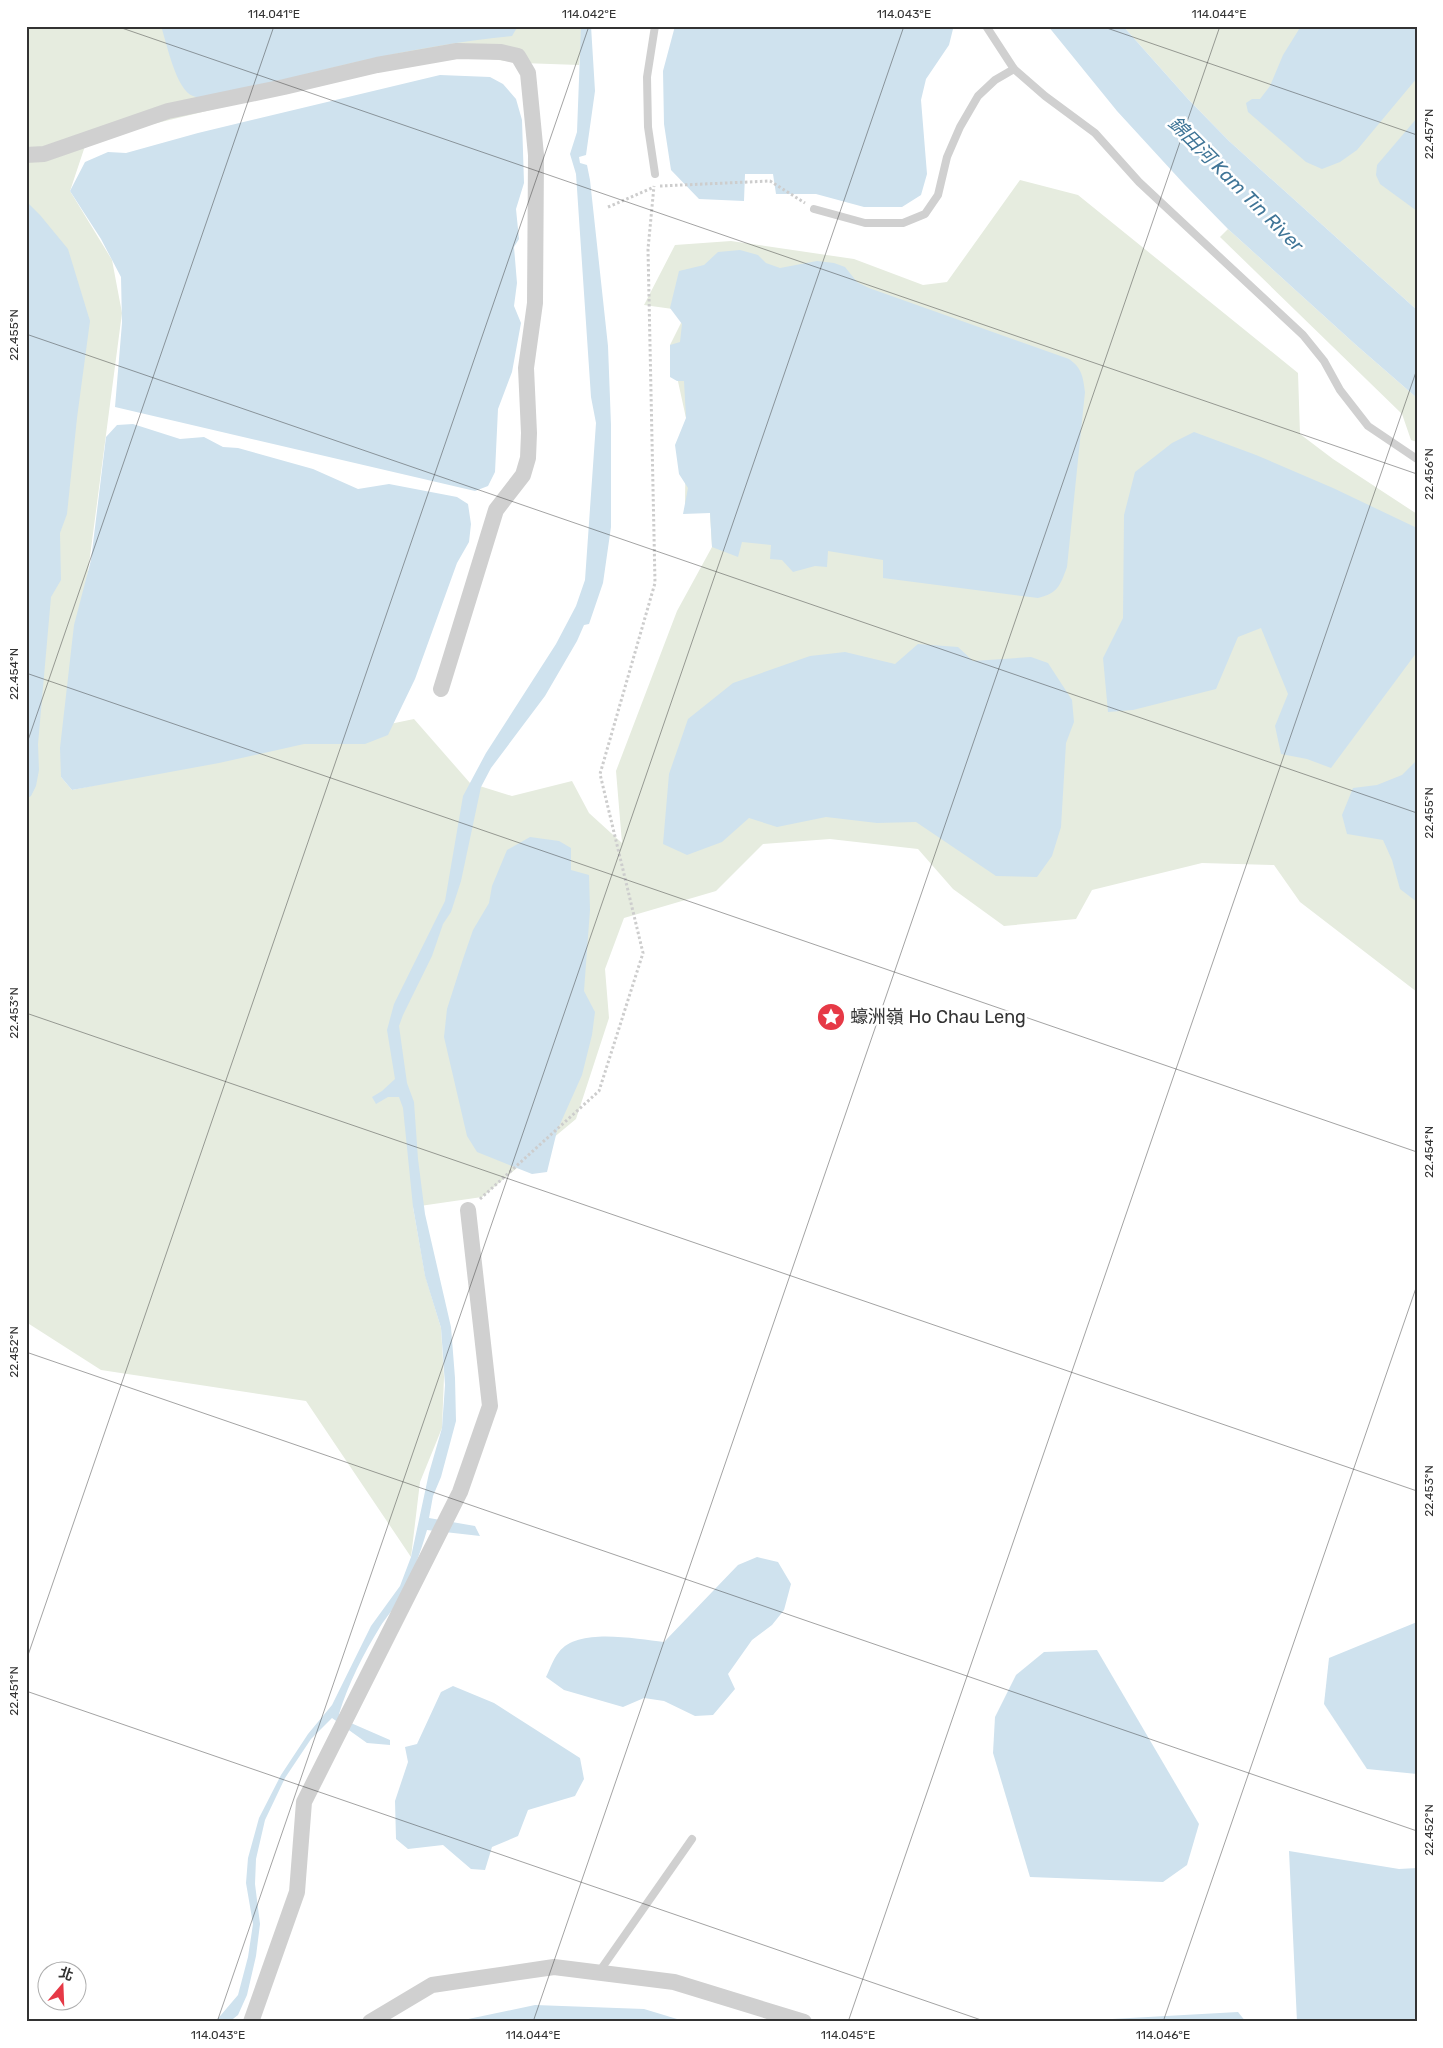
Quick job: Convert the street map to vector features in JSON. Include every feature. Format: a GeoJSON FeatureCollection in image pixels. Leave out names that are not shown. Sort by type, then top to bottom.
{"type":"FeatureCollection","features":[{"type":"Feature","properties":{"kind":"street"},"geometry":{"type":"LineString","coordinates":[[26,155],[44,154],[168,111],[284,87],[377,64],[457,51],[501,52],[518,56],[528,73],[536,155],[535,303],[526,368],[529,433],[528,458],[523,475],[496,510],[441,688]]}},
{"type":"Feature","properties":{"kind":"street"},"geometry":{"type":"LineString","coordinates":[[251,2022],[298,1892],[304,1802],[460,1492],[490,1406],[468,1210]]}},
{"type":"Feature","properties":{"kind":"street"},"geometry":{"type":"LineString","coordinates":[[370,2022],[432,1985],[554,1967],[674,1982],[804,2022]]}},
{"type":"Feature","properties":{"kind":"lane"},"geometry":{"type":"LineString","coordinates":[[655,26],[647,77],[648,127],[655,174]]}},
{"type":"Feature","properties":{"kind":"lane"},"geometry":{"type":"LineString","coordinates":[[986,26],[1014,68],[1045,96],[1095,133],[1139,182],[1302,335],[1324,361],[1340,390],[1368,426],[1417,459]]}},
{"type":"Feature","properties":{"kind":"lane"},"geometry":{"type":"LineString","coordinates":[[814,209],[865,223],[903,223],[925,214],[938,195],[947,157],[960,126],[978,96],[996,80],[1014,68]]}},
{"type":"Feature","properties":{"kind":"lane"},"geometry":{"type":"LineString","coordinates":[[599,1972],[692,1839]]}},
{"type":"Feature","properties":{"kind":"path"},"geometry":{"type":"LineString","coordinates":[[468,1210],[599,1091],[643,953],[600,774],[655,583],[648,249],[655,174]]}},
{"type":"Feature","properties":{"kind":"path"},"geometry":{"type":"LineString","coordinates":[[608,208],[654,187],[721,182],[770,181],[814,209]]}},
{"type":"Feature","properties":{"kind":"shaded area"},"geometry":{"type":"Polygon","coordinates":[[[26,26],[583,26],[579,65],[522,63],[445,53],[87,140],[70,191],[112,260],[122,313],[61,777],[72,790],[414,719],[470,783],[512,796],[572,781],[589,813],[622,843],[616,771],[677,611],[712,547],[710,513],[685,504],[686,418],[670,345],[687,311],[644,305],[675,245],[731,241],[854,259],[923,285],[947,282],[1020,180],[1078,195],[1298,373],[1300,434],[1333,459],[1417,514],[1417,992],[1300,902],[1274,865],[1202,863],[1092,890],[1076,919],[1004,926],[953,889],[918,849],[830,839],[763,844],[716,891],[624,918],[605,969],[609,1018],[576,1119],[482,1197],[413,1207],[425,1275],[441,1328],[444,1377],[442,1428],[420,1482],[411,1557],[306,1401],[101,1370],[26,1322],[26,26]]]}},
{"type":"Feature","properties":{"kind":"shaded area"},"geometry":{"type":"Polygon","coordinates":[[[1123,26],[1417,26],[1417,310],[1229,141],[1188,99],[1123,26]]]}},
{"type":"Feature","properties":{"kind":"shaded area"},"geometry":{"type":"Polygon","coordinates":[[[1228,229],[1417,398],[1417,442],[1411,440],[1402,414],[1220,237],[1228,229]]]}},
{"type":"Feature","properties":{"kind":"water"},"geometry":{"type":"Polygon","coordinates":[[[161,26],[518,26],[512,36],[383,56],[225,96],[200,98],[187,92],[177,76],[161,26]]]}},
{"type":"Feature","properties":{"kind":"water"},"geometry":{"type":"Polygon","coordinates":[[[581,26],[591,26],[595,91],[586,155],[579,157],[580,163],[587,165],[590,180],[608,346],[611,425],[611,527],[603,583],[589,624],[584,625],[577,641],[545,696],[491,768],[481,787],[461,881],[451,912],[443,924],[432,956],[399,1026],[407,1083],[414,1102],[418,1159],[425,1214],[451,1327],[455,1378],[456,1421],[441,1477],[433,1496],[429,1518],[475,1526],[480,1536],[427,1530],[422,1548],[398,1602],[382,1623],[352,1680],[339,1714],[344,1720],[390,1740],[390,1745],[367,1743],[332,1718],[311,1739],[285,1778],[265,1820],[256,1859],[255,1884],[260,1924],[256,1956],[247,1995],[238,2015],[229,2022],[215,2022],[238,1995],[248,1957],[253,1924],[246,1883],[248,1858],[259,1818],[281,1775],[308,1734],[332,1705],[371,1626],[400,1586],[411,1557],[429,1473],[442,1428],[445,1385],[441,1328],[425,1276],[413,1207],[403,1108],[399,1097],[388,1097],[376,1104],[372,1097],[395,1079],[387,1030],[394,1004],[445,901],[463,796],[486,753],[556,644],[576,606],[585,580],[596,423],[591,397],[576,174],[570,154],[577,132],[581,26]]]}},
{"type":"Feature","properties":{"kind":"water"},"geometry":{"type":"Polygon","coordinates":[[[675,26],[951,26],[953,29],[949,45],[926,79],[921,100],[927,174],[921,195],[902,207],[864,207],[816,194],[776,194],[773,174],[745,174],[744,201],[699,199],[671,170],[664,124],[663,71],[675,26]]]}},
{"type":"Feature","properties":{"kind":"water","name":"錦田河 Kam Tin River"},"geometry":{"type":"Polygon","coordinates":[[[1048,26],[1123,26],[1188,99],[1229,141],[1417,310],[1417,398],[1228,229],[1117,111],[1048,26]]]}},
{"type":"Feature","properties":{"kind":"water"},"geometry":{"type":"Polygon","coordinates":[[[1301,26],[1417,26],[1417,78],[1357,150],[1340,162],[1322,169],[1306,162],[1248,112],[1246,103],[1252,99],[1260,99],[1270,86],[1283,55],[1301,26]]]}},
{"type":"Feature","properties":{"kind":"water"},"geometry":{"type":"Polygon","coordinates":[[[440,75],[490,77],[503,84],[516,99],[522,120],[524,183],[516,209],[519,239],[514,247],[517,283],[514,306],[521,323],[512,372],[498,409],[495,472],[488,486],[475,491],[115,407],[122,323],[121,277],[101,239],[70,191],[85,162],[108,152],[126,153],[198,133],[440,75]]]}},
{"type":"Feature","properties":{"kind":"water"},"geometry":{"type":"Polygon","coordinates":[[[1417,118],[1417,211],[1380,184],[1376,175],[1377,165],[1417,118]]]}},
{"type":"Feature","properties":{"kind":"water"},"geometry":{"type":"Polygon","coordinates":[[[26,201],[68,249],[90,321],[67,514],[60,533],[61,580],[51,597],[38,744],[39,770],[36,786],[31,796],[26,799],[26,201]]]}},
{"type":"Feature","properties":{"kind":"water"},"geometry":{"type":"Polygon","coordinates":[[[740,250],[758,255],[766,263],[780,268],[817,261],[834,263],[845,267],[857,282],[869,288],[1069,359],[1077,366],[1082,377],[1085,392],[1067,567],[1060,584],[1054,591],[1038,598],[883,578],[883,560],[828,551],[827,567],[815,566],[793,572],[782,560],[770,559],[771,545],[742,542],[738,557],[712,547],[710,513],[683,514],[688,488],[679,474],[675,445],[686,418],[684,381],[677,381],[670,377],[670,345],[680,342],[682,324],[670,308],[679,271],[704,265],[718,252],[740,250]]]}},
{"type":"Feature","properties":{"kind":"water"},"geometry":{"type":"Polygon","coordinates":[[[133,424],[180,439],[204,437],[223,447],[238,448],[313,469],[358,489],[389,484],[457,497],[468,504],[471,524],[469,542],[457,563],[415,679],[388,735],[365,744],[304,744],[219,763],[72,790],[61,777],[60,748],[74,625],[91,560],[106,437],[117,425],[133,424]]]}},
{"type":"Feature","properties":{"kind":"water"},"geometry":{"type":"Polygon","coordinates":[[[1194,432],[1256,455],[1333,488],[1417,528],[1417,652],[1331,768],[1307,759],[1281,754],[1275,726],[1288,694],[1261,628],[1238,637],[1216,689],[1133,710],[1108,712],[1103,658],[1123,618],[1124,515],[1135,472],[1172,443],[1194,432]]]}},
{"type":"Feature","properties":{"kind":"water"},"geometry":{"type":"Polygon","coordinates":[[[918,644],[958,647],[973,661],[1031,657],[1048,663],[1072,700],[1074,722],[1066,743],[1061,827],[1052,856],[1037,877],[996,876],[916,822],[877,823],[826,817],[777,827],[749,818],[722,842],[687,855],[663,844],[669,774],[688,719],[733,683],[810,656],[845,652],[895,664],[918,644]]]}},
{"type":"Feature","properties":{"kind":"water"},"geometry":{"type":"Polygon","coordinates":[[[1417,760],[1417,902],[1400,889],[1392,860],[1383,840],[1347,834],[1342,815],[1353,788],[1377,785],[1402,775],[1417,760]]]}},
{"type":"Feature","properties":{"kind":"water"},"geometry":{"type":"Polygon","coordinates":[[[530,837],[559,841],[571,848],[571,870],[589,875],[590,910],[584,991],[595,1012],[592,1035],[582,1075],[557,1131],[547,1172],[532,1174],[477,1152],[467,1136],[444,1037],[447,1009],[463,959],[473,930],[489,903],[492,886],[507,850],[530,837]]]}},
{"type":"Feature","properties":{"kind":"water"},"geometry":{"type":"Polygon","coordinates":[[[757,1557],[778,1562],[791,1584],[784,1610],[772,1625],[752,1640],[728,1674],[735,1689],[713,1715],[695,1716],[664,1701],[644,1698],[623,1707],[564,1690],[546,1677],[559,1652],[568,1644],[579,1639],[608,1636],[664,1642],[738,1565],[757,1557]]]}},
{"type":"Feature","properties":{"kind":"water"},"geometry":{"type":"Polygon","coordinates":[[[1417,1622],[1417,1774],[1367,1769],[1324,1704],[1329,1658],[1417,1622]]]}},
{"type":"Feature","properties":{"kind":"water"},"geometry":{"type":"Polygon","coordinates":[[[1097,1650],[1199,1824],[1187,1865],[1163,1882],[1030,1877],[993,1753],[995,1717],[1016,1675],[1044,1652],[1097,1650]]]}},
{"type":"Feature","properties":{"kind":"water"},"geometry":{"type":"Polygon","coordinates":[[[453,1686],[494,1703],[580,1758],[584,1779],[575,1796],[528,1810],[518,1836],[492,1847],[485,1870],[471,1869],[443,1845],[408,1849],[396,1839],[395,1801],[408,1762],[405,1747],[417,1744],[441,1692],[453,1686]]]}},
{"type":"Feature","properties":{"kind":"water"},"geometry":{"type":"Polygon","coordinates":[[[1289,1851],[1399,1869],[1417,1868],[1417,2019],[1414,2022],[1297,2022],[1289,1851]]]}},
{"type":"Feature","properties":{"kind":"water"},"geometry":{"type":"Polygon","coordinates":[[[535,2005],[644,2009],[687,2022],[454,2022],[535,2005]]]}},
{"type":"Feature","properties":{"kind":"water"},"geometry":{"type":"Polygon","coordinates":[[[1238,2012],[1246,2022],[1058,2022],[1238,2012]]]}},
{"type":"Feature","properties":{"kind":"place","name":"蠔洲嶺 Ho Chau Leng"},"geometry":{"type":"Point","coordinates":[831,1017]}}]}
